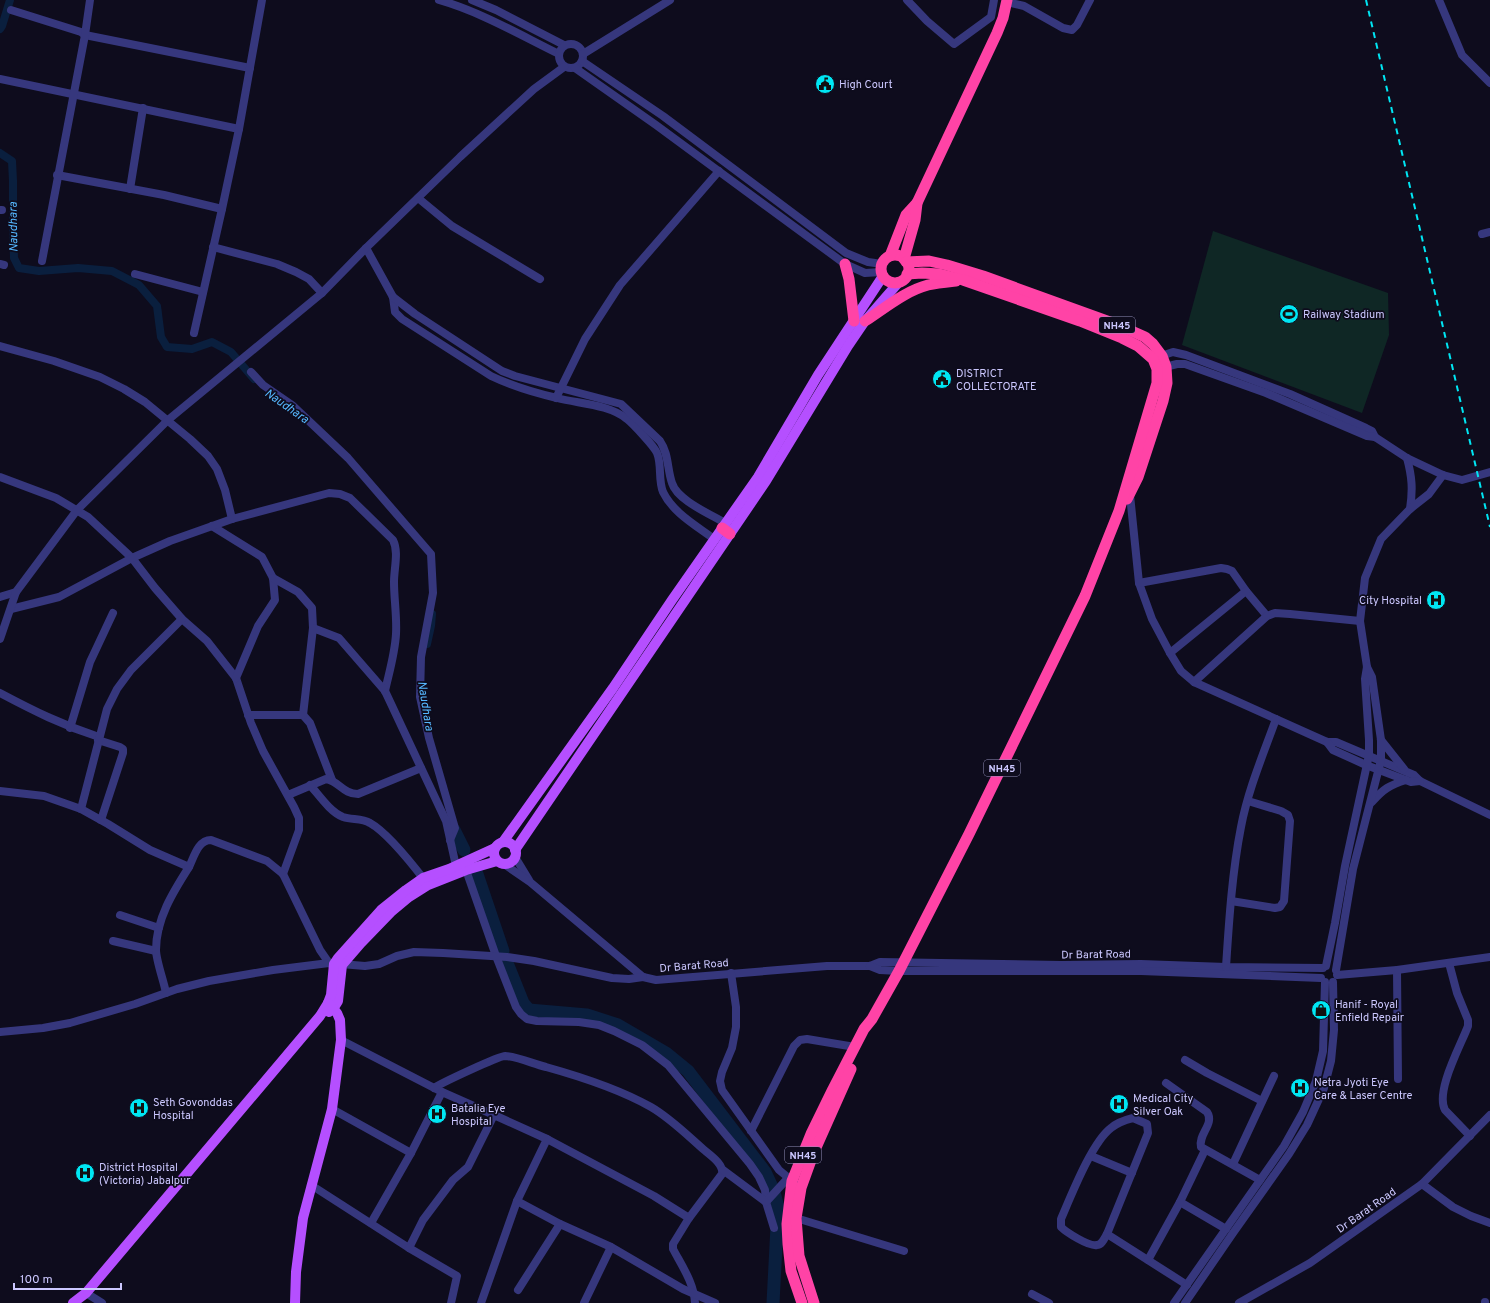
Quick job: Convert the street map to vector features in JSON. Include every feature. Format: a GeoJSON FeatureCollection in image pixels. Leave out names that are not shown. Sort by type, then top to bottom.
{"type":"FeatureCollection","features":[{"type":"Feature","properties":{"kind":"highway"},"geometry":{"type":"LineString","coordinates":[[884,267],[906,216],[917,203],[997,33],[1003,18],[1007,1]]}},
{"type":"Feature","properties":{"kind":"highway"},"geometry":{"type":"LineString","coordinates":[[903,278],[908,266],[905,261],[915,220],[917,203]]}},
{"type":"Feature","properties":{"kind":"highway","name":"NH45"},"geometry":{"type":"LineString","coordinates":[[802,1303],[791,1270],[787,1224],[794,1183],[811,1134],[864,1029],[872,1019],[901,967],[970,834],[1085,596],[1128,492],[1157,383],[1159,363],[1153,344],[1145,337],[1111,322],[983,276],[929,261],[905,261],[897,256],[884,267],[888,281],[892,282],[922,273],[939,274],[963,280],[1122,338],[1138,346],[1159,363]]}},
{"type":"Feature","properties":{"kind":"highway"},"geometry":{"type":"LineString","coordinates":[[844,264],[860,321],[911,291],[928,285],[963,280]]}},
{"type":"Feature","properties":{"kind":"highway","name":"NH45"},"geometry":{"type":"LineString","coordinates":[[814,1303],[799,1256],[794,1183],[814,1152],[870,1030],[872,1019]]}},
{"type":"Feature","properties":{"kind":"main road"},"geometry":{"type":"LineString","coordinates":[[860,321],[884,267]]}},
{"type":"Feature","properties":{"kind":"main road"},"geometry":{"type":"LineString","coordinates":[[426,881],[466,870],[500,863],[511,863],[515,853],[758,477],[818,375],[860,321],[903,278]]}},
{"type":"Feature","properties":{"kind":"main road"},"geometry":{"type":"LineString","coordinates":[[500,863],[494,855],[499,845],[613,688],[714,539],[725,529]]}},
{"type":"Feature","properties":{"kind":"main road"},"geometry":{"type":"LineString","coordinates":[[73,1303],[86,1293],[320,1016],[327,1014],[331,1006],[338,1001],[340,993],[335,964],[361,943],[391,912],[426,881],[499,845],[510,844],[515,853]]}},
{"type":"Feature","properties":{"kind":"main road"},"geometry":{"type":"LineString","coordinates":[[295,1303],[296,1272],[303,1218],[332,1109],[341,1040],[340,1020],[331,1006]]}},
{"type":"Feature","properties":{"kind":"street"},"geometry":{"type":"LineString","coordinates":[[42,261],[57,175],[85,35],[90,0]]}},
{"type":"Feature","properties":{"kind":"street"},"geometry":{"type":"LineString","coordinates":[[194,333],[239,129],[262,0]]}},
{"type":"Feature","properties":{"kind":"street"},"geometry":{"type":"LineString","coordinates":[[439,0],[483,16],[558,54],[560,62],[564,67]]}},
{"type":"Feature","properties":{"kind":"street"},"geometry":{"type":"LineString","coordinates":[[472,0],[496,10],[564,46]]}},
{"type":"Feature","properties":{"kind":"street"},"geometry":{"type":"LineString","coordinates":[[575,68],[583,57],[670,0]]}},
{"type":"Feature","properties":{"kind":"street"},"geometry":{"type":"LineString","coordinates":[[907,0],[927,21],[954,44],[991,16],[994,0]]}},
{"type":"Feature","properties":{"kind":"street"},"geometry":{"type":"LineString","coordinates":[[1007,1],[1024,6],[1063,28],[1072,30],[1077,25],[1090,0]]}},
{"type":"Feature","properties":{"kind":"street"},"geometry":{"type":"LineString","coordinates":[[1439,0],[1462,55],[1490,83]]}},
{"type":"Feature","properties":{"kind":"street"},"geometry":{"type":"LineString","coordinates":[[11,10],[81,32],[85,35],[250,68]]}},
{"type":"Feature","properties":{"kind":"street"},"geometry":{"type":"LineString","coordinates":[[558,54],[564,46],[570,43],[577,45],[582,50],[583,57],[846,253],[884,267]]}},
{"type":"Feature","properties":{"kind":"street"},"geometry":{"type":"LineString","coordinates":[[0,639],[16,592],[77,510],[168,420],[322,293],[366,248],[534,89],[564,67],[575,68],[719,171],[844,264],[865,273],[884,267]]}},
{"type":"Feature","properties":{"kind":"street"},"geometry":{"type":"LineString","coordinates":[[0,79],[239,129]]}},
{"type":"Feature","properties":{"kind":"street"},"geometry":{"type":"LineString","coordinates":[[130,189],[143,108]]}},
{"type":"Feature","properties":{"kind":"street"},"geometry":{"type":"LineString","coordinates":[[556,398],[585,339],[620,285],[719,171]]}},
{"type":"Feature","properties":{"kind":"street"},"geometry":{"type":"LineString","coordinates":[[57,175],[222,209]]}},
{"type":"Feature","properties":{"kind":"street"},"geometry":{"type":"LineString","coordinates":[[418,198],[452,226],[540,279]]}},
{"type":"Feature","properties":{"kind":"street"},"geometry":{"type":"LineString","coordinates":[[214,247],[277,264],[296,272],[309,279],[322,293]]}},
{"type":"Feature","properties":{"kind":"street"},"geometry":{"type":"LineString","coordinates":[[366,248],[393,297],[395,312],[402,319],[506,384],[556,398],[606,408],[617,412],[628,420],[657,453],[662,491],[668,501],[678,511],[714,539]]}},
{"type":"Feature","properties":{"kind":"street"},"geometry":{"type":"LineString","coordinates":[[135,274],[203,292]]}},
{"type":"Feature","properties":{"kind":"street"},"geometry":{"type":"LineString","coordinates":[[393,297],[415,314],[502,371],[515,376],[612,400],[628,408],[665,447],[671,482],[674,490],[725,529]]}},
{"type":"Feature","properties":{"kind":"street"},"geometry":{"type":"LineString","coordinates":[[0,346],[54,361],[100,377],[145,402],[168,420],[208,456],[216,469],[225,490],[232,519]]}},
{"type":"Feature","properties":{"kind":"street"},"geometry":{"type":"LineString","coordinates":[[1159,363],[1173,352],[1186,355],[1290,394],[1372,430],[1375,437]]}},
{"type":"Feature","properties":{"kind":"street"},"geometry":{"type":"LineString","coordinates":[[1159,363],[1186,364],[1266,393],[1368,436],[1375,437],[1406,458],[1443,475],[1462,480],[1490,472]]}},
{"type":"Feature","properties":{"kind":"street"},"geometry":{"type":"LineString","coordinates":[[251,372],[263,385],[292,406],[348,458],[430,554],[433,593],[421,657],[420,697],[429,738],[455,828],[450,840]]}},
{"type":"Feature","properties":{"kind":"street"},"geometry":{"type":"LineString","coordinates":[[1406,458],[1411,475],[1413,492],[1410,508]]}},
{"type":"Feature","properties":{"kind":"street"},"geometry":{"type":"LineString","coordinates":[[1185,1303],[1232,1233],[1289,1154],[1307,1125],[1324,1088],[1331,1061],[1334,1030],[1330,977],[1353,869],[1381,760],[1381,740],[1372,677],[1367,666],[1360,622],[1365,578],[1381,540],[1410,508],[1429,494],[1443,475]]}},
{"type":"Feature","properties":{"kind":"street"},"geometry":{"type":"LineString","coordinates":[[0,477],[56,498],[77,510],[96,525],[132,558],[155,588],[182,619],[207,641],[236,678],[248,715],[263,751],[299,818],[299,830],[283,874]]}},
{"type":"Feature","properties":{"kind":"street"},"geometry":{"type":"LineString","coordinates":[[1128,492],[1138,583],[1152,619],[1181,670],[1194,682],[1327,742],[1336,742],[1381,760],[1406,776]]}},
{"type":"Feature","properties":{"kind":"street"},"geometry":{"type":"LineString","coordinates":[[11,608],[59,596],[132,558],[170,541],[232,519],[329,493],[340,494],[350,498],[393,540],[396,546],[394,586],[396,636],[384,691]]}},
{"type":"Feature","properties":{"kind":"street"},"geometry":{"type":"LineString","coordinates":[[212,526],[262,557],[273,578],[275,600],[258,626],[236,678]]}},
{"type":"Feature","properties":{"kind":"street"},"geometry":{"type":"LineString","coordinates":[[1138,583],[1227,568],[1232,571],[1246,591],[1267,616]]}},
{"type":"Feature","properties":{"kind":"street"},"geometry":{"type":"LineString","coordinates":[[273,578],[298,592],[312,608],[313,628],[303,715],[310,723],[332,780],[343,790],[351,794],[358,794],[421,768]]}},
{"type":"Feature","properties":{"kind":"street"},"geometry":{"type":"LineString","coordinates":[[1170,653],[1246,591]]}},
{"type":"Feature","properties":{"kind":"street"},"geometry":{"type":"LineString","coordinates":[[0,597],[16,592]]}},
{"type":"Feature","properties":{"kind":"street"},"geometry":{"type":"LineString","coordinates":[[70,728],[90,662],[113,613]]}},
{"type":"Feature","properties":{"kind":"street"},"geometry":{"type":"LineString","coordinates":[[1194,682],[1267,616],[1276,613],[1360,622]]}},
{"type":"Feature","properties":{"kind":"street"},"geometry":{"type":"LineString","coordinates":[[81,809],[98,738],[107,709],[117,689],[131,670],[182,619]]}},
{"type":"Feature","properties":{"kind":"street"},"geometry":{"type":"LineString","coordinates":[[313,628],[339,638],[384,691],[446,821],[456,866]]}},
{"type":"Feature","properties":{"kind":"street"},"geometry":{"type":"LineString","coordinates":[[1330,977],[1320,972],[1325,967],[1335,923],[1345,866],[1369,756],[1365,679],[1367,666]]}},
{"type":"Feature","properties":{"kind":"street"},"geometry":{"type":"LineString","coordinates":[[0,692],[34,711],[70,728],[123,749],[101,820]]}},
{"type":"Feature","properties":{"kind":"street"},"geometry":{"type":"LineString","coordinates":[[248,715],[303,715]]}},
{"type":"Feature","properties":{"kind":"street"},"geometry":{"type":"LineString","coordinates":[[1226,967],[1231,901],[1241,827],[1254,777],[1276,719]]}},
{"type":"Feature","properties":{"kind":"street"},"geometry":{"type":"LineString","coordinates":[[1381,740],[1406,776]]}},
{"type":"Feature","properties":{"kind":"street"},"geometry":{"type":"LineString","coordinates":[[1327,742],[1333,750],[1378,770],[1406,776],[1414,775],[1420,781],[1490,815]]}},
{"type":"Feature","properties":{"kind":"street"},"geometry":{"type":"LineString","coordinates":[[1370,804],[1390,785],[1406,776]]}},
{"type":"Feature","properties":{"kind":"street"},"geometry":{"type":"LineString","coordinates":[[288,795],[326,779],[332,780]]}},
{"type":"Feature","properties":{"kind":"street"},"geometry":{"type":"LineString","coordinates":[[310,785],[335,812],[344,817],[371,823],[426,881]]}},
{"type":"Feature","properties":{"kind":"street"},"geometry":{"type":"LineString","coordinates":[[0,791],[44,796],[81,809],[150,850],[189,867]]}},
{"type":"Feature","properties":{"kind":"street"},"geometry":{"type":"LineString","coordinates":[[1231,901],[1274,908],[1280,907],[1284,901],[1290,821],[1288,815],[1281,811],[1248,801]]}},
{"type":"Feature","properties":{"kind":"street"},"geometry":{"type":"LineString","coordinates":[[166,993],[156,951],[159,928],[164,910],[201,844],[205,840],[211,840],[267,861],[283,874],[320,950],[335,964]]}},
{"type":"Feature","properties":{"kind":"street"},"geometry":{"type":"LineString","coordinates":[[515,853],[530,882]]}},
{"type":"Feature","properties":{"kind":"street"},"geometry":{"type":"LineString","coordinates":[[500,863],[530,882],[643,977]]}},
{"type":"Feature","properties":{"kind":"street"},"geometry":{"type":"LineString","coordinates":[[466,870],[496,956],[516,1007],[521,1014],[527,1019],[579,1022],[599,1025],[642,1045],[668,1065],[750,1164],[759,1177],[765,1190],[766,1202],[774,1228]]}},
{"type":"Feature","properties":{"kind":"street"},"geometry":{"type":"LineString","coordinates":[[120,915],[159,928]]}},
{"type":"Feature","properties":{"kind":"street"},"geometry":{"type":"LineString","coordinates":[[113,941],[156,951]]}},
{"type":"Feature","properties":{"kind":"street","name":"Dr Barat Road"},"geometry":{"type":"LineString","coordinates":[[0,1032],[43,1028],[70,1023],[135,1004],[177,988],[209,981],[273,970],[335,964],[365,966],[379,964],[397,956],[414,952],[496,956],[534,961],[612,978],[629,979],[643,977],[656,980],[827,966],[870,966],[880,970],[901,967],[1161,964],[1226,967],[1325,967]]}},
{"type":"Feature","properties":{"kind":"street","name":"Dr Barat Road"},"geometry":{"type":"LineString","coordinates":[[901,967],[1141,971],[1330,977],[1397,970],[1490,957]]}},
{"type":"Feature","properties":{"kind":"street"},"geometry":{"type":"LineString","coordinates":[[1449,963],[1457,993],[1468,1020],[1468,1026],[1450,1067],[1442,1098],[1442,1105],[1470,1136]]}},
{"type":"Feature","properties":{"kind":"street"},"geometry":{"type":"LineString","coordinates":[[1174,1303],[1284,1146],[1303,1112],[1316,1081],[1322,1051],[1331,966],[1325,967]]}},
{"type":"Feature","properties":{"kind":"street"},"geometry":{"type":"LineString","coordinates":[[1397,970],[1398,1079]]}},
{"type":"Feature","properties":{"kind":"street"},"geometry":{"type":"LineString","coordinates":[[731,973],[736,1007],[736,1027],[732,1048],[720,1081],[722,1090],[779,1170],[794,1183],[766,1202]]}},
{"type":"Feature","properties":{"kind":"street"},"geometry":{"type":"LineString","coordinates":[[751,1131],[794,1046],[800,1040],[808,1039],[855,1047]]}},
{"type":"Feature","properties":{"kind":"street"},"geometry":{"type":"LineString","coordinates":[[341,1040],[442,1092],[547,1139],[654,1196],[689,1218]]}},
{"type":"Feature","properties":{"kind":"street"},"geometry":{"type":"LineString","coordinates":[[434,1088],[445,1081],[504,1056],[572,1074],[617,1091],[651,1108],[682,1130],[713,1157],[721,1166],[722,1170],[766,1202]]}},
{"type":"Feature","properties":{"kind":"street"},"geometry":{"type":"LineString","coordinates":[[1185,1060],[1262,1101]]}},
{"type":"Feature","properties":{"kind":"street"},"geometry":{"type":"LineString","coordinates":[[1233,1164],[1274,1076]]}},
{"type":"Feature","properties":{"kind":"street"},"geometry":{"type":"LineString","coordinates":[[1166,1083],[1208,1112],[1210,1120],[1200,1144],[1201,1147],[1260,1180]]}},
{"type":"Feature","properties":{"kind":"street"},"geometry":{"type":"LineString","coordinates":[[371,1223],[411,1154],[442,1092]]}},
{"type":"Feature","properties":{"kind":"street"},"geometry":{"type":"LineString","coordinates":[[332,1109],[411,1154]]}},
{"type":"Feature","properties":{"kind":"street"},"geometry":{"type":"LineString","coordinates":[[409,1248],[423,1220],[453,1180],[468,1167],[494,1115]]}},
{"type":"Feature","properties":{"kind":"street","name":"Dr Barat Road"},"geometry":{"type":"LineString","coordinates":[[1239,1303],[1310,1262],[1422,1184],[1490,1115]]}},
{"type":"Feature","properties":{"kind":"street"},"geometry":{"type":"LineString","coordinates":[[1133,1118],[1147,1124],[1148,1133],[1132,1173],[1107,1234],[1101,1244],[1097,1246],[1066,1232],[1061,1227],[1061,1219],[1091,1156],[1100,1139],[1110,1128],[1123,1120],[1133,1118]]}},
{"type":"Feature","properties":{"kind":"street"},"geometry":{"type":"LineString","coordinates":[[481,1303],[517,1201],[547,1139]]}},
{"type":"Feature","properties":{"kind":"street"},"geometry":{"type":"LineString","coordinates":[[1148,1260],[1180,1202],[1205,1150]]}},
{"type":"Feature","properties":{"kind":"street"},"geometry":{"type":"LineString","coordinates":[[1091,1156],[1132,1173]]}},
{"type":"Feature","properties":{"kind":"street"},"geometry":{"type":"LineString","coordinates":[[694,1299],[690,1281],[673,1249],[674,1240],[722,1174],[722,1170]]}},
{"type":"Feature","properties":{"kind":"street"},"geometry":{"type":"LineString","coordinates":[[1422,1184],[1453,1207],[1490,1223]]}},
{"type":"Feature","properties":{"kind":"street"},"geometry":{"type":"LineString","coordinates":[[311,1185],[409,1248],[457,1276],[451,1303]]}},
{"type":"Feature","properties":{"kind":"street"},"geometry":{"type":"LineString","coordinates":[[517,1201],[560,1224],[611,1247],[694,1299],[716,1303]]}},
{"type":"Feature","properties":{"kind":"street"},"geometry":{"type":"LineString","coordinates":[[1180,1202],[1226,1229]]}},
{"type":"Feature","properties":{"kind":"street"},"geometry":{"type":"LineString","coordinates":[[796,1218],[904,1251]]}},
{"type":"Feature","properties":{"kind":"street"},"geometry":{"type":"LineString","coordinates":[[518,1290],[560,1224]]}},
{"type":"Feature","properties":{"kind":"street"},"geometry":{"type":"LineString","coordinates":[[1107,1234],[1187,1285]]}},
{"type":"Feature","properties":{"kind":"street"},"geometry":{"type":"LineString","coordinates":[[584,1303],[611,1247]]}},
{"type":"Feature","properties":{"kind":"street"},"geometry":{"type":"LineString","coordinates":[[86,1293],[102,1303]]}},
{"type":"Feature","properties":{"kind":"street"},"geometry":{"type":"LineString","coordinates":[[1032,1294],[1049,1303]]}},
{"type":"Feature","properties":{"kind":"green space","name":"Railway Stadium"},"geometry":{"type":"Polygon","coordinates":[[[1213,231],[1388,293],[1389,335],[1362,413],[1182,345],[1213,231]]]}},
{"type":"Feature","properties":{"kind":"waterway","name":"Naudhara"},"geometry":{"type":"LineString","coordinates":[[0,29],[10,0]]}},
{"type":"Feature","properties":{"kind":"waterway","name":"Naudhara"},"geometry":{"type":"LineString","coordinates":[[0,153],[12,161],[14,258],[19,268],[39,271],[78,268],[112,271],[139,285],[157,306],[161,337],[167,347],[192,349],[212,342],[231,352],[254,379]]}},
{"type":"Feature","properties":{"kind":"waterway","name":"Naudhara"},"geometry":{"type":"LineString","coordinates":[[427,644],[432,614]]}},
{"type":"Feature","properties":{"kind":"waterway"},"geometry":{"type":"LineString","coordinates":[[454,830],[464,850]]}},
{"type":"Feature","properties":{"kind":"waterway"},"geometry":{"type":"LineString","coordinates":[[477,874],[503,951]]}},
{"type":"Feature","properties":{"kind":"waterway"},"geometry":{"type":"LineString","coordinates":[[507,963],[523,1003],[529,1010],[587,1015],[618,1025],[666,1053],[688,1071],[765,1172],[773,1189],[778,1207],[773,1303]]}},
{"type":"Feature","properties":{"kind":"railway"},"geometry":{"type":"LineString","coordinates":[[1366,0],[1490,527]]}},
{"type":"Feature","properties":{"kind":"place","name":"High Court"},"geometry":{"type":"Point","coordinates":[825,84]}},
{"type":"Feature","properties":{"kind":"place","name":"Railway Stadium"},"geometry":{"type":"Point","coordinates":[1289,314]}},
{"type":"Feature","properties":{"kind":"place","name":"DISTRICT COLLECTORATE"},"geometry":{"type":"Point","coordinates":[942,379]}},
{"type":"Feature","properties":{"kind":"place","name":"City Hospital"},"geometry":{"type":"Point","coordinates":[1436,600]}},
{"type":"Feature","properties":{"kind":"place","name":"Hanif - Royal Enfield Repair"},"geometry":{"type":"Point","coordinates":[1321,1010]}},
{"type":"Feature","properties":{"kind":"place","name":"Netra Jyoti Eye Care & Laser Centre"},"geometry":{"type":"Point","coordinates":[1300,1088]}},
{"type":"Feature","properties":{"kind":"place","name":"Medical City Silver Oak"},"geometry":{"type":"Point","coordinates":[1119,1104]}},
{"type":"Feature","properties":{"kind":"place","name":"Seth Govonddas Hospital"},"geometry":{"type":"Point","coordinates":[139,1108]}},
{"type":"Feature","properties":{"kind":"place","name":"Batalia Eye Hospital"},"geometry":{"type":"Point","coordinates":[437,1114]}},
{"type":"Feature","properties":{"kind":"place","name":"District Hospital (Victoria) Jabalpur"},"geometry":{"type":"Point","coordinates":[85,1173]}}]}
